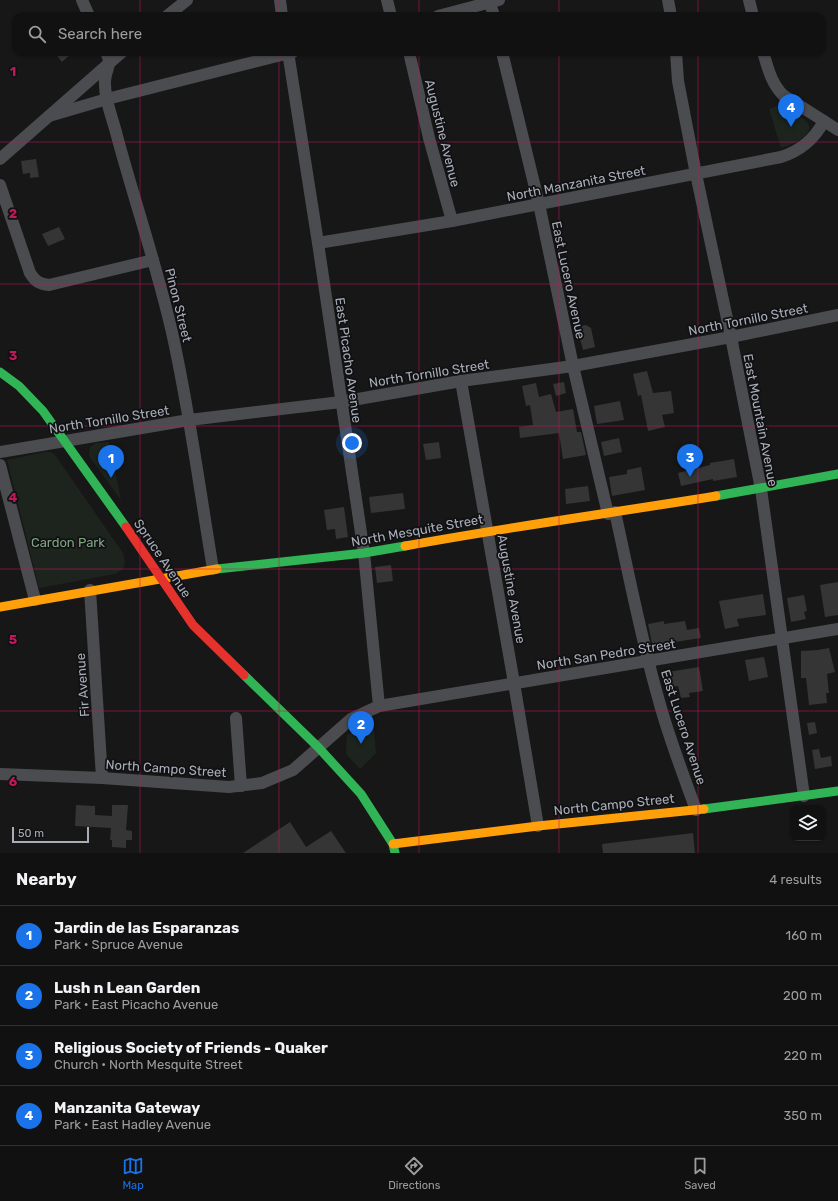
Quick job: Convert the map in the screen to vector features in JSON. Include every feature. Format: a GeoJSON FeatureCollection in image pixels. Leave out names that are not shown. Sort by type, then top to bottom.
{"type":"FeatureCollection","features":[{"type":"Feature","properties":{"kind":"street"},"geometry":{"type":"LineString","coordinates":[[82,0],[87,12]]}},
{"type":"Feature","properties":{"kind":"street"},"geometry":{"type":"LineString","coordinates":[[172,12],[187,0]]}},
{"type":"Feature","properties":{"kind":"street"},"geometry":{"type":"LineString","coordinates":[[280,0],[282,12]]}},
{"type":"Feature","properties":{"kind":"street"},"geometry":{"type":"LineString","coordinates":[[387,0],[391,12]]}},
{"type":"Feature","properties":{"kind":"street"},"geometry":{"type":"LineString","coordinates":[[668,0],[670,12]]}},
{"type":"Feature","properties":{"kind":"street"},"geometry":{"type":"LineString","coordinates":[[749,0],[752,12]]}},
{"type":"Feature","properties":{"kind":"street"},"geometry":{"type":"LineString","coordinates":[[453,12],[495,1],[494,12]]}},
{"type":"Feature","properties":{"kind":"street"},"geometry":{"type":"LineString","coordinates":[[49,116],[107,99],[274,56]]}},
{"type":"Feature","properties":{"kind":"street","name":"East Picacho Avenue"},"geometry":{"type":"LineString","coordinates":[[291,56],[364,553],[379,706]]}},
{"type":"Feature","properties":{"kind":"street","name":"Augustine Avenue"},"geometry":{"type":"LineString","coordinates":[[410,56],[429,138],[452,221]]}},
{"type":"Feature","properties":{"kind":"street","name":"East Lucero Avenue"},"geometry":{"type":"LineString","coordinates":[[503,56],[539,204],[573,366],[612,513],[648,662],[669,736],[696,810]]}},
{"type":"Feature","properties":{"kind":"street","name":"East Mountain Avenue"},"geometry":{"type":"LineString","coordinates":[[676,56],[678,80],[696,174],[731,337],[761,489],[804,796]]}},
{"type":"Feature","properties":{"kind":"street"},"geometry":{"type":"LineString","coordinates":[[764,56],[773,84],[778,91],[838,130]]}},
{"type":"Feature","properties":{"kind":"street"},"geometry":{"type":"LineString","coordinates":[[0,159],[49,116],[108,57]]}},
{"type":"Feature","properties":{"kind":"street","name":"Pinon Street"},"geometry":{"type":"LineString","coordinates":[[108,57],[105,80],[107,99],[173,336],[189,420],[212,569]]}},
{"type":"Feature","properties":{"kind":"street","name":"North Manzanita Street"},"geometry":{"type":"LineString","coordinates":[[318,243],[452,221],[781,157],[792,154],[801,148],[819,130],[824,121]]}},
{"type":"Feature","properties":{"kind":"street"},"geometry":{"type":"LineString","coordinates":[[0,185],[30,273],[37,282],[49,285],[153,260]]}},
{"type":"Feature","properties":{"kind":"street","name":"North Tornillo Street"},"geometry":{"type":"LineString","coordinates":[[0,452],[63,440],[189,420],[341,402],[461,381],[573,366],[731,337],[838,315]]}},
{"type":"Feature","properties":{"kind":"street","name":"Spruce Avenue"},"geometry":{"type":"LineString","coordinates":[[0,372],[19,386],[43,411],[138,543],[193,625],[318,747]]}},
{"type":"Feature","properties":{"kind":"street","name":"Augustine Avenue"},"geometry":{"type":"LineString","coordinates":[[461,381],[538,826]]}},
{"type":"Feature","properties":{"kind":"street"},"geometry":{"type":"LineString","coordinates":[[0,465],[34,600]]}},
{"type":"Feature","properties":{"kind":"street","name":"North Mesquite Street"},"geometry":{"type":"LineString","coordinates":[[0,607],[212,569],[364,553],[487,531],[761,489],[838,474]]}},
{"type":"Feature","properties":{"kind":"street","name":"Fir Avenue"},"geometry":{"type":"LineString","coordinates":[[90,590],[102,778]]}},
{"type":"Feature","properties":{"kind":"street","name":"North San Pedro Street"},"geometry":{"type":"LineString","coordinates":[[379,706],[838,629]]}},
{"type":"Feature","properties":{"kind":"street"},"geometry":{"type":"LineString","coordinates":[[379,706],[351,718],[318,747],[361,794],[394,848]]}},
{"type":"Feature","properties":{"kind":"street"},"geometry":{"type":"LineString","coordinates":[[236,718],[241,786]]}},
{"type":"Feature","properties":{"kind":"street","name":"North Campo Street"},"geometry":{"type":"LineString","coordinates":[[0,774],[102,778],[229,787],[241,786],[262,783],[293,770],[318,747]]}},
{"type":"Feature","properties":{"kind":"street","name":"North Campo Street"},"geometry":{"type":"LineString","coordinates":[[394,848],[538,826],[696,810],[838,791]]}},
{"type":"Feature","properties":{"kind":"green space"},"geometry":{"type":"Polygon","coordinates":[[[779,105],[806,121],[809,126],[809,130],[806,135],[801,139],[781,148],[769,109],[779,105]]]}},
{"type":"Feature","properties":{"kind":"green space"},"geometry":{"type":"Polygon","coordinates":[[[109,442],[121,500],[89,456],[90,447],[96,443],[109,442]]]}},
{"type":"Feature","properties":{"kind":"green space","name":"Cardon Park"},"geometry":{"type":"Polygon","coordinates":[[[51,452],[55,455],[123,553],[125,562],[123,569],[115,574],[39,588],[7,460],[51,452]]]}},
{"type":"Feature","properties":{"kind":"green space"},"geometry":{"type":"Polygon","coordinates":[[[373,721],[376,753],[360,769],[346,754],[347,735],[373,721]]]}},
{"type":"Feature","properties":{"kind":"building"},"geometry":{"type":"Polygon","coordinates":[[[57,56],[69,56],[62,62],[57,56]]]}},
{"type":"Feature","properties":{"kind":"building"},"geometry":{"type":"Polygon","coordinates":[[[36,159],[39,177],[30,178],[30,173],[23,174],[21,161],[36,159]]]}},
{"type":"Feature","properties":{"kind":"building"},"geometry":{"type":"Polygon","coordinates":[[[59,227],[65,239],[48,246],[42,234],[59,227]]]}},
{"type":"Feature","properties":{"kind":"building"},"geometry":{"type":"Polygon","coordinates":[[[586,325],[591,328],[595,347],[583,350],[578,331],[581,326],[586,325]]]}},
{"type":"Feature","properties":{"kind":"building"},"geometry":{"type":"Polygon","coordinates":[[[647,371],[653,393],[671,391],[674,413],[662,415],[665,427],[648,431],[641,395],[638,396],[633,374],[647,371]]]}},
{"type":"Feature","properties":{"kind":"building"},"geometry":{"type":"Polygon","coordinates":[[[564,382],[566,393],[556,396],[553,384],[564,382]]]}},
{"type":"Feature","properties":{"kind":"building"},"geometry":{"type":"Polygon","coordinates":[[[536,383],[539,397],[551,394],[556,412],[573,409],[577,432],[581,432],[586,455],[563,459],[559,433],[520,438],[519,427],[533,425],[530,405],[526,406],[522,386],[536,383]]]}},
{"type":"Feature","properties":{"kind":"building"},"geometry":{"type":"Polygon","coordinates":[[[620,401],[624,420],[597,424],[594,406],[620,401]]]}},
{"type":"Feature","properties":{"kind":"building"},"geometry":{"type":"Polygon","coordinates":[[[619,438],[622,452],[604,456],[601,442],[619,438]]]}},
{"type":"Feature","properties":{"kind":"building"},"geometry":{"type":"Polygon","coordinates":[[[439,442],[441,458],[426,460],[423,444],[439,442]]]}},
{"type":"Feature","properties":{"kind":"building"},"geometry":{"type":"Polygon","coordinates":[[[734,459],[737,477],[713,481],[713,479],[681,486],[678,473],[710,465],[710,463],[734,459]]]}},
{"type":"Feature","properties":{"kind":"building"},"geometry":{"type":"Polygon","coordinates":[[[641,467],[645,490],[612,496],[609,477],[627,474],[627,470],[641,467]]]}},
{"type":"Feature","properties":{"kind":"building"},"geometry":{"type":"Polygon","coordinates":[[[588,486],[590,501],[566,504],[565,489],[588,486]]]}},
{"type":"Feature","properties":{"kind":"building"},"geometry":{"type":"Polygon","coordinates":[[[403,493],[405,509],[371,513],[369,497],[403,493]]]}},
{"type":"Feature","properties":{"kind":"building"},"geometry":{"type":"Polygon","coordinates":[[[344,507],[348,537],[336,539],[335,529],[327,530],[324,510],[344,507]]]}},
{"type":"Feature","properties":{"kind":"building"},"geometry":{"type":"Polygon","coordinates":[[[391,565],[393,581],[377,583],[375,567],[391,565]]]}},
{"type":"Feature","properties":{"kind":"building"},"geometry":{"type":"Polygon","coordinates":[[[838,582],[838,615],[825,617],[820,585],[838,582]]]}},
{"type":"Feature","properties":{"kind":"building"},"geometry":{"type":"Polygon","coordinates":[[[763,594],[766,615],[737,619],[739,626],[725,629],[719,601],[763,594]]]}},
{"type":"Feature","properties":{"kind":"building"},"geometry":{"type":"Polygon","coordinates":[[[804,595],[807,611],[804,612],[806,619],[791,622],[787,598],[804,595]]]}},
{"type":"Feature","properties":{"kind":"building"},"geometry":{"type":"Polygon","coordinates":[[[664,621],[664,624],[685,621],[687,630],[699,628],[701,638],[668,643],[669,645],[653,648],[648,624],[664,621]]]}},
{"type":"Feature","properties":{"kind":"building"},"geometry":{"type":"Polygon","coordinates":[[[829,648],[835,672],[827,674],[829,693],[826,693],[827,703],[809,705],[806,678],[801,678],[801,651],[829,648]]]}},
{"type":"Feature","properties":{"kind":"building"},"geometry":{"type":"Polygon","coordinates":[[[764,657],[768,677],[749,681],[745,660],[764,657]]]}},
{"type":"Feature","properties":{"kind":"building"},"geometry":{"type":"Polygon","coordinates":[[[699,667],[703,691],[689,693],[690,697],[681,698],[678,686],[671,687],[668,672],[699,667]]]}},
{"type":"Feature","properties":{"kind":"building"},"geometry":{"type":"Polygon","coordinates":[[[815,722],[817,733],[809,735],[807,723],[815,722]]]}},
{"type":"Feature","properties":{"kind":"building"},"geometry":{"type":"Polygon","coordinates":[[[819,749],[821,758],[831,756],[832,766],[815,769],[812,750],[819,749]]]}},
{"type":"Feature","properties":{"kind":"building"},"geometry":{"type":"Polygon","coordinates":[[[76,805],[95,806],[95,815],[112,816],[112,805],[128,805],[126,830],[132,831],[132,840],[126,840],[126,848],[112,847],[112,840],[110,840],[111,828],[75,826],[76,805]]]}},
{"type":"Feature","properties":{"kind":"building"},"geometry":{"type":"Polygon","coordinates":[[[290,822],[306,847],[331,831],[346,853],[243,853],[290,822]]]}},
{"type":"Feature","properties":{"kind":"building"},"geometry":{"type":"Polygon","coordinates":[[[693,833],[695,853],[603,853],[602,844],[693,833]]]}},
{"type":"Feature","properties":{"kind":"traffic: fast"},"geometry":{"type":"LineString","coordinates":[[0,372],[19,386],[43,411],[126,527]]}},
{"type":"Feature","properties":{"kind":"traffic: fast"},"geometry":{"type":"LineString","coordinates":[[716,496],[838,474]]}},
{"type":"Feature","properties":{"kind":"traffic: fast"},"geometry":{"type":"LineString","coordinates":[[217,569],[364,553],[405,546]]}},
{"type":"Feature","properties":{"kind":"traffic: fast"},"geometry":{"type":"LineString","coordinates":[[244,675],[318,747],[361,794],[393,844],[395,853]]}},
{"type":"Feature","properties":{"kind":"traffic: fast"},"geometry":{"type":"LineString","coordinates":[[704,809],[838,791]]}},
{"type":"Feature","properties":{"kind":"traffic: slow"},"geometry":{"type":"LineString","coordinates":[[405,546],[521,526],[716,496]]}},
{"type":"Feature","properties":{"kind":"traffic: slow"},"geometry":{"type":"LineString","coordinates":[[0,607],[217,569]]}},
{"type":"Feature","properties":{"kind":"traffic: slow"},"geometry":{"type":"LineString","coordinates":[[393,844],[538,826],[704,809]]}},
{"type":"Feature","properties":{"kind":"traffic: jam"},"geometry":{"type":"LineString","coordinates":[[126,527],[193,625],[244,675]]}},
{"type":"Feature","properties":{"kind":"place","name":"Manzanita Gateway"},"geometry":{"type":"Point","coordinates":[791,127]}},
{"type":"Feature","properties":{"kind":"place","name":"Religious Society of Friends - Quaker"},"geometry":{"type":"Point","coordinates":[690,477]}},
{"type":"Feature","properties":{"kind":"place","name":"Jardin de las Esparanzas"},"geometry":{"type":"Point","coordinates":[111,478]}},
{"type":"Feature","properties":{"kind":"place","name":"Lush n Lean Garden"},"geometry":{"type":"Point","coordinates":[361,744]}}]}
